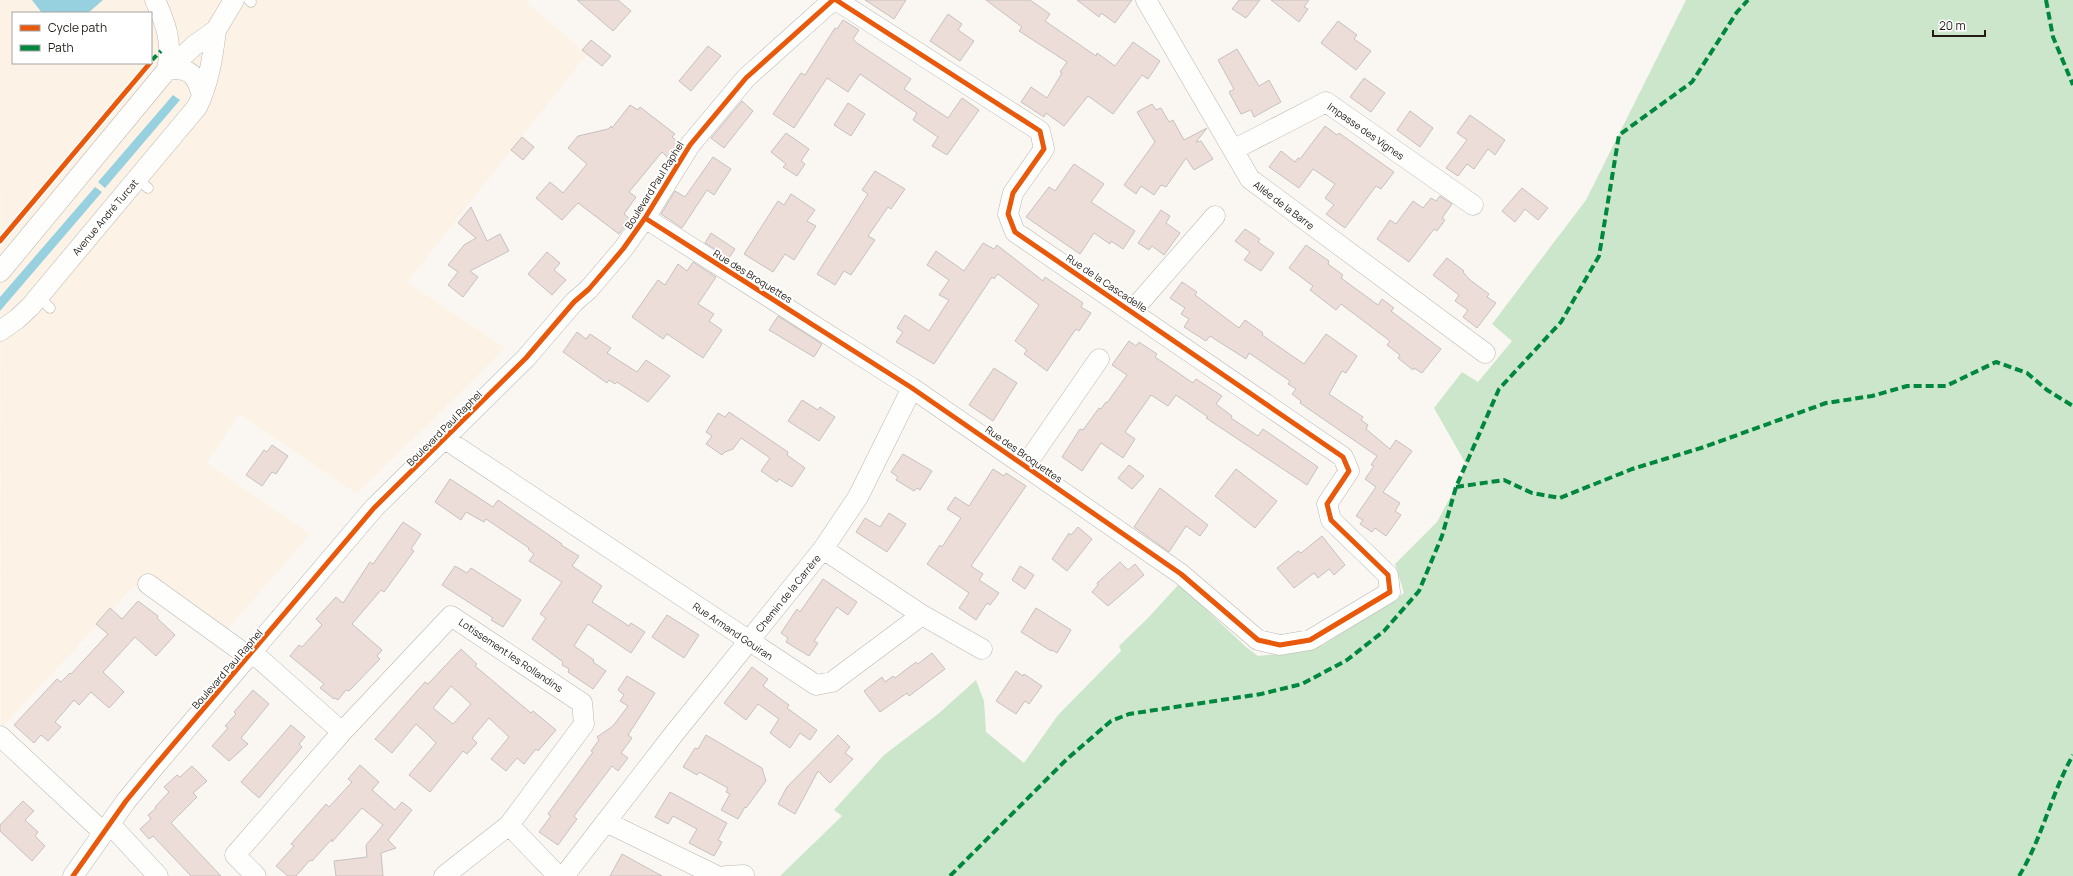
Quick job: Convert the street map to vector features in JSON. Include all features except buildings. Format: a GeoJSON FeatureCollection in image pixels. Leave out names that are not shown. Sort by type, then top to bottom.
{"type":"FeatureCollection","features":[{"type":"Feature","properties":{"kind":"street"},"geometry":{"type":"LineString","coordinates":[[155,0],[168,33],[170,57],[167,70]]}},
{"type":"Feature","properties":{"kind":"street","name":"Boulevard Paul Raphel"},"geometry":{"type":"LineString","coordinates":[[73,876],[154,767],[374,508],[526,358],[574,302],[589,289],[624,249],[690,145],[746,78],[833,0]]}},
{"type":"Feature","properties":{"kind":"street","name":"Rue de la Cascadelle"},"geometry":{"type":"LineString","coordinates":[[836,0],[1040,131],[1044,149],[1013,192],[1008,214],[1015,232],[1343,456],[1349,471],[1327,504],[1331,520],[1388,575],[1390,592]]}},
{"type":"Feature","properties":{"kind":"street","name":"Allée de la Barre"},"geometry":{"type":"LineString","coordinates":[[1146,0],[1250,179],[1485,353]]}},
{"type":"Feature","properties":{"kind":"street"},"geometry":{"type":"LineString","coordinates":[[0,272],[167,70],[195,45],[216,30],[245,1]]}},
{"type":"Feature","properties":{"kind":"street","name":"Avenue André Turcat"},"geometry":{"type":"LineString","coordinates":[[0,331],[44,302],[142,184],[197,107],[202,96],[211,65],[216,30]]}},
{"type":"Feature","properties":{"kind":"street"},"geometry":{"type":"LineString","coordinates":[[167,70],[177,68],[191,73],[199,84],[202,96]]}},
{"type":"Feature","properties":{"kind":"street","name":"Impasse des Vignes"},"geometry":{"type":"LineString","coordinates":[[1233,150],[1326,102],[1472,205]]}},
{"type":"Feature","properties":{"kind":"street"},"geometry":{"type":"LineString","coordinates":[[1132,311],[1215,216]]}},
{"type":"Feature","properties":{"kind":"street","name":"Rue des Broquettes"},"geometry":{"type":"LineString","coordinates":[[645,218],[912,388],[1181,574],[1258,640],[1280,645],[1310,640],[1390,592]]}},
{"type":"Feature","properties":{"kind":"street","name":"Rue des Broquettes"},"geometry":{"type":"LineString","coordinates":[[1025,466],[1099,359]]}},
{"type":"Feature","properties":{"kind":"street","name":"Chemin de la Carrère"},"geometry":{"type":"LineString","coordinates":[[564,876],[823,549],[858,496],[912,388]]}},
{"type":"Feature","properties":{"kind":"street","name":"Rue Armand Gouiran"},"geometry":{"type":"LineString","coordinates":[[445,439],[748,642],[816,685],[832,682],[922,615]]}},
{"type":"Feature","properties":{"kind":"street"},"geometry":{"type":"LineString","coordinates":[[823,549],[922,615],[982,649]]}},
{"type":"Feature","properties":{"kind":"street"},"geometry":{"type":"LineString","coordinates":[[148,584],[250,655],[342,732]]}},
{"type":"Feature","properties":{"kind":"street","name":"Lotissement les Rollandins"},"geometry":{"type":"LineString","coordinates":[[256,876],[235,855],[342,732],[452,616],[582,703],[584,724],[509,825],[444,876]]}},
{"type":"Feature","properties":{"kind":"street"},"geometry":{"type":"LineString","coordinates":[[0,736],[107,829],[158,876]]}},
{"type":"Feature","properties":{"kind":"street"},"geometry":{"type":"LineString","coordinates":[[606,822],[717,876]]}},
{"type":"Feature","properties":{"kind":"street"},"geometry":{"type":"LineString","coordinates":[[509,825],[558,876]]}},
{"type":"Feature","properties":{"kind":"shaded area"},"geometry":{"type":"Polygon","coordinates":[[[0,0],[530,0],[527,3],[587,54],[407,282],[505,348],[357,494],[239,414],[207,463],[310,534],[217,641],[134,586],[1,728],[0,0]]]}},
{"type":"Feature","properties":{"kind":"green space"},"geometry":{"type":"Polygon","coordinates":[[[1686,0],[2073,0],[2073,876],[780,876],[842,816],[834,810],[884,755],[938,714],[976,680],[984,701],[986,732],[1024,763],[1058,715],[1121,651],[1119,646],[1148,618],[1179,584],[1246,647],[1258,656],[1298,652],[1323,645],[1404,593],[1395,564],[1437,522],[1467,466],[1434,408],[1462,372],[1478,382],[1512,341],[1492,324],[1586,200],[1686,0]]]}},
{"type":"Feature","properties":{"kind":"water"},"geometry":{"type":"Polygon","coordinates":[[[32,0],[103,0],[89,12],[41,12],[32,0]]]}},
{"type":"Feature","properties":{"kind":"water"},"geometry":{"type":"Polygon","coordinates":[[[173,95],[180,100],[105,188],[98,182],[173,95]]]}},
{"type":"Feature","properties":{"kind":"water"},"geometry":{"type":"Polygon","coordinates":[[[95,187],[102,192],[0,311],[0,297],[95,187]]]}},
{"type":"Feature","properties":{"kind":"marked path"},"geometry":{"type":"LineString","coordinates":[[950,876],[1067,759],[1111,721],[1129,714],[1261,694],[1302,684],[1347,660],[1384,631],[1419,591],[1442,536],[1456,487],[1499,389],[1561,322],[1599,256],[1619,135],[1692,82],[1737,12],[1748,0]]}},
{"type":"Feature","properties":{"kind":"marked path"},"geometry":{"type":"LineString","coordinates":[[2046,0],[2053,37],[2073,85]]}},
{"type":"Feature","properties":{"kind":"marked path"},"geometry":{"type":"LineString","coordinates":[[152,60],[161,51]]}},
{"type":"Feature","properties":{"kind":"marked path"},"geometry":{"type":"LineString","coordinates":[[1456,487],[1504,480],[1532,493],[1560,498],[1632,469],[1704,447],[1826,403],[1872,396],[1907,386],[1946,386],[1996,362],[2027,373],[2047,390],[2073,406]]}},
{"type":"Feature","properties":{"kind":"marked path"},"geometry":{"type":"LineString","coordinates":[[2019,876],[2034,847],[2065,770],[2073,755]]}},
{"type":"Feature","properties":{"kind":"cycle path"},"geometry":{"type":"LineString","coordinates":[[73,876],[126,801],[374,508],[526,358],[574,302],[589,289],[623,249],[645,218],[690,145],[746,78],[833,0]]}},
{"type":"Feature","properties":{"kind":"cycle path"},"geometry":{"type":"LineString","coordinates":[[645,218],[912,388],[1181,574],[1258,640],[1280,645],[1310,640],[1390,592],[1388,575],[1331,520],[1327,504],[1349,471],[1343,457],[1015,232],[1008,214],[1013,193],[1044,149],[1040,131],[836,0]]}},
{"type":"Feature","properties":{"kind":"cycle path"},"geometry":{"type":"LineString","coordinates":[[0,241],[149,64]]}}]}
